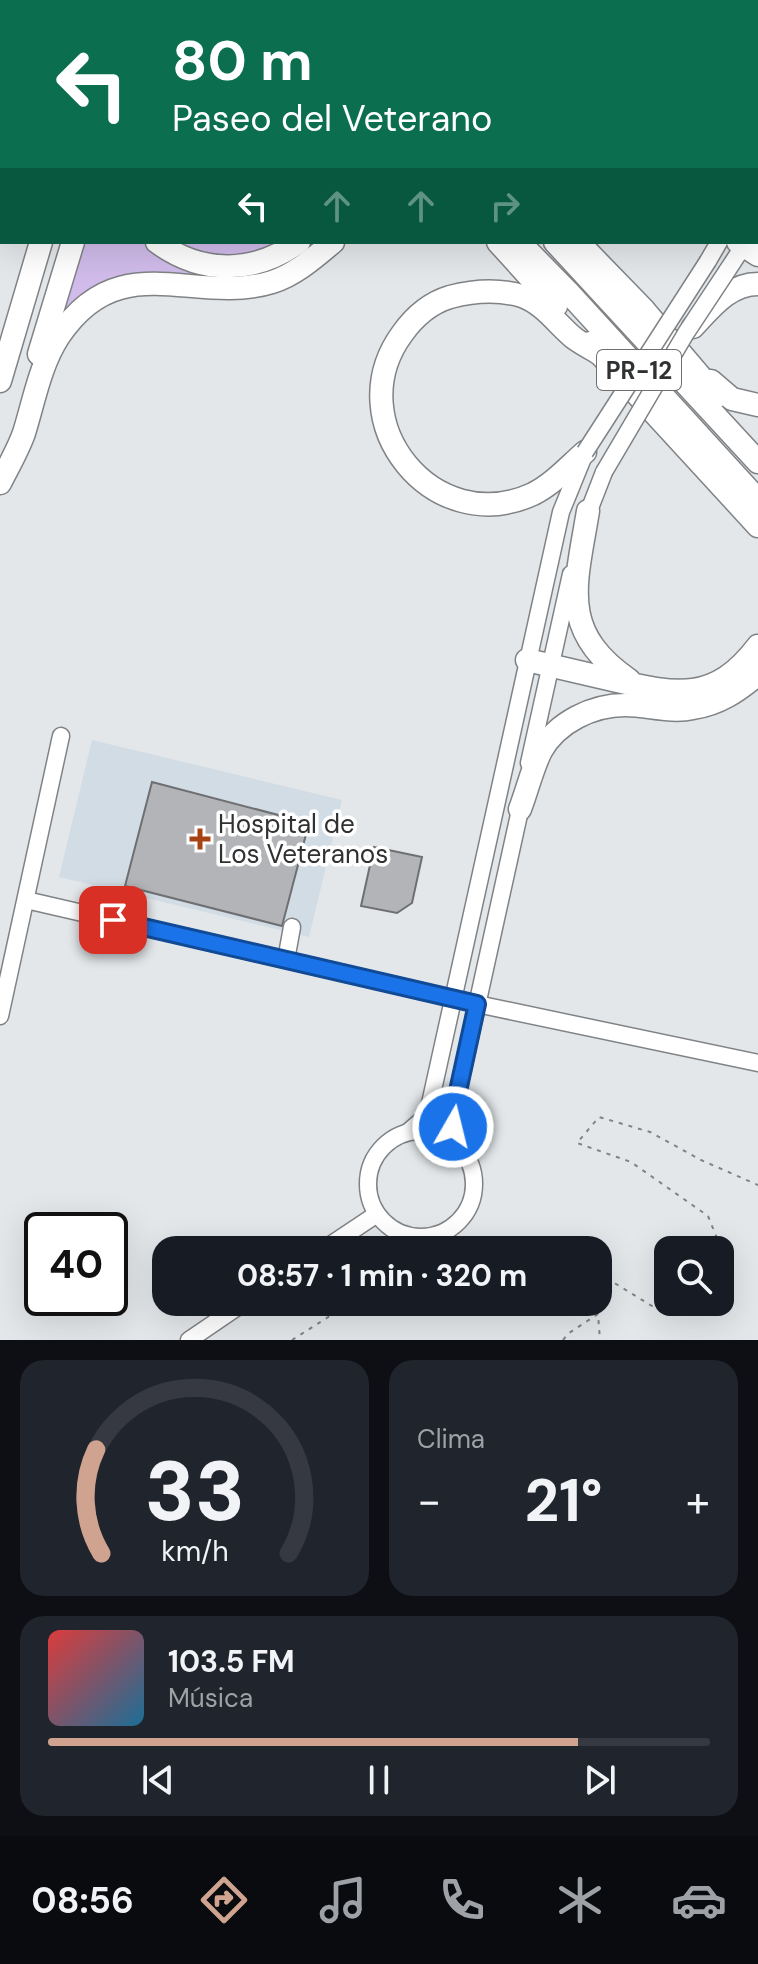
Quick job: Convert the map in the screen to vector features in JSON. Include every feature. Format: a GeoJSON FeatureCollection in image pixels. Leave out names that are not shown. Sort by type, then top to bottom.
{"type":"FeatureCollection","features":[{"type":"Feature","properties":{"kind":"highway"},"geometry":{"type":"LineString","coordinates":[[19,318],[16,294],[30,244]]}},
{"type":"Feature","properties":{"kind":"highway"},"geometry":{"type":"LineString","coordinates":[[0,381],[40,244]]}},
{"type":"Feature","properties":{"kind":"highway"},"geometry":{"type":"LineString","coordinates":[[0,482],[72,244]]}},
{"type":"Feature","properties":{"kind":"highway"},"geometry":{"type":"LineString","coordinates":[[160,244],[190,261],[229,267],[271,260],[296,244]]}},
{"type":"Feature","properties":{"kind":"highway"},"geometry":{"type":"LineString","coordinates":[[0,482],[22,437],[51,349],[71,320],[88,305],[111,292],[148,283],[229,288],[273,282],[297,270],[330,244]]}},
{"type":"Feature","properties":{"kind":"highway"},"geometry":{"type":"LineString","coordinates":[[504,244],[600,354],[757,520]]}},
{"type":"Feature","properties":{"kind":"highway","name":"PR-12"},"geometry":{"type":"LineString","coordinates":[[504,244],[568,292],[757,520]]}},
{"type":"Feature","properties":{"kind":"highway","name":"PR-12"},"geometry":{"type":"LineString","coordinates":[[557,244],[758,462]]}},
{"type":"Feature","properties":{"kind":"highway"},"geometry":{"type":"LineString","coordinates":[[580,244],[644,310],[758,441]]}},
{"type":"Feature","properties":{"kind":"highway"},"geometry":{"type":"LineString","coordinates":[[686,333],[742,280]]}},
{"type":"Feature","properties":{"kind":"highway"},"geometry":{"type":"LineString","coordinates":[[585,452],[558,478],[518,499],[478,503],[447,494],[433,488],[408,469],[392,444],[382,417],[383,372],[394,345],[411,322],[444,299],[472,292],[508,293],[529,299],[574,337],[600,354]]}},
{"type":"Feature","properties":{"kind":"highway"},"geometry":{"type":"LineString","coordinates":[[693,368],[726,395],[739,402],[758,405]]}},
{"type":"Feature","properties":{"kind":"highway"},"geometry":{"type":"LineString","coordinates":[[588,511],[576,591],[581,625],[601,658],[637,685]]}},
{"type":"Feature","properties":{"kind":"highway"},"geometry":{"type":"LineString","coordinates":[[538,663],[673,692],[710,685],[740,667],[758,646]]}},
{"type":"Feature","properties":{"kind":"highway"},"geometry":{"type":"LineString","coordinates":[[520,809],[541,751],[560,730],[583,714],[626,705],[669,710],[694,708],[718,702],[758,674]]}},
{"type":"Feature","properties":{"kind":"street"},"geometry":{"type":"LineString","coordinates":[[686,333],[604,472],[588,511],[538,663],[453,998],[429,1108],[423,1119],[408,1132],[382,1148],[372,1165],[368,1185],[377,1214],[400,1233],[419,1238],[439,1235],[457,1224],[469,1208],[475,1188],[473,1168],[453,1127],[453,1114],[520,809],[538,663],[561,512],[585,452],[718,244]]}},
{"type":"Feature","properties":{"kind":"street"},"geometry":{"type":"LineString","coordinates":[[742,280],[749,244]]}},
{"type":"Feature","properties":{"kind":"street"},"geometry":{"type":"LineString","coordinates":[[0,1016],[61,736]]}},
{"type":"Feature","properties":{"kind":"street"},"geometry":{"type":"LineString","coordinates":[[26,900],[477,1004],[758,1063]]}},
{"type":"Feature","properties":{"kind":"street"},"geometry":{"type":"LineString","coordinates":[[286,960],[292,927]]}},
{"type":"Feature","properties":{"kind":"street"},"geometry":{"type":"LineString","coordinates":[[408,1132],[438,1133],[463,1150]]}},
{"type":"Feature","properties":{"kind":"street"},"geometry":{"type":"LineString","coordinates":[[344,1236],[377,1214]]}},
{"type":"Feature","properties":{"kind":"street"},"geometry":{"type":"LineString","coordinates":[[189,1340],[224,1316]]}},
{"type":"Feature","properties":{"kind":"path"},"geometry":{"type":"LineString","coordinates":[[716,1236],[708,1216],[631,1162],[577,1143],[599,1117],[650,1132],[701,1160],[758,1185]]}},
{"type":"Feature","properties":{"kind":"path"},"geometry":{"type":"LineString","coordinates":[[612,1282],[654,1306]]}},
{"type":"Feature","properties":{"kind":"path"},"geometry":{"type":"LineString","coordinates":[[563,1340],[598,1314],[600,1340]]}},
{"type":"Feature","properties":{"kind":"path"},"geometry":{"type":"LineString","coordinates":[[292,1340],[330,1316]]}},
{"type":"Feature","properties":{"kind":"shaded area"},"geometry":{"type":"Polygon","coordinates":[[[83,244],[147,244],[195,270],[304,244],[323,244],[260,280],[146,276],[59,327],[83,244]]]}},
{"type":"Feature","properties":{"kind":"shaded area"},"geometry":{"type":"Polygon","coordinates":[[[171,244],[286,244],[222,262],[171,244]]]}},
{"type":"Feature","properties":{"kind":"shaded area","name":"Hospital de Los Veteranos"},"geometry":{"type":"Polygon","coordinates":[[[92,740],[342,800],[309,937],[59,877],[92,740]]]}},
{"type":"Feature","properties":{"kind":"building"},"geometry":{"type":"Polygon","coordinates":[[[152,782],[309,823],[282,926],[125,886],[152,782]]]}},
{"type":"Feature","properties":{"kind":"building"},"geometry":{"type":"Polygon","coordinates":[[[374,847],[422,857],[412,903],[397,913],[361,906],[374,847]]]}},
{"type":"Feature","properties":{"kind":"place","name":"Hospital de Los Veteranos"},"geometry":{"type":"Point","coordinates":[200,839]}},
{"type":"Feature","properties":{"kind":"route"},"geometry":{"type":"LineString","coordinates":[[113,920],[477,1004],[453,1114],[453,1127]]}}]}
